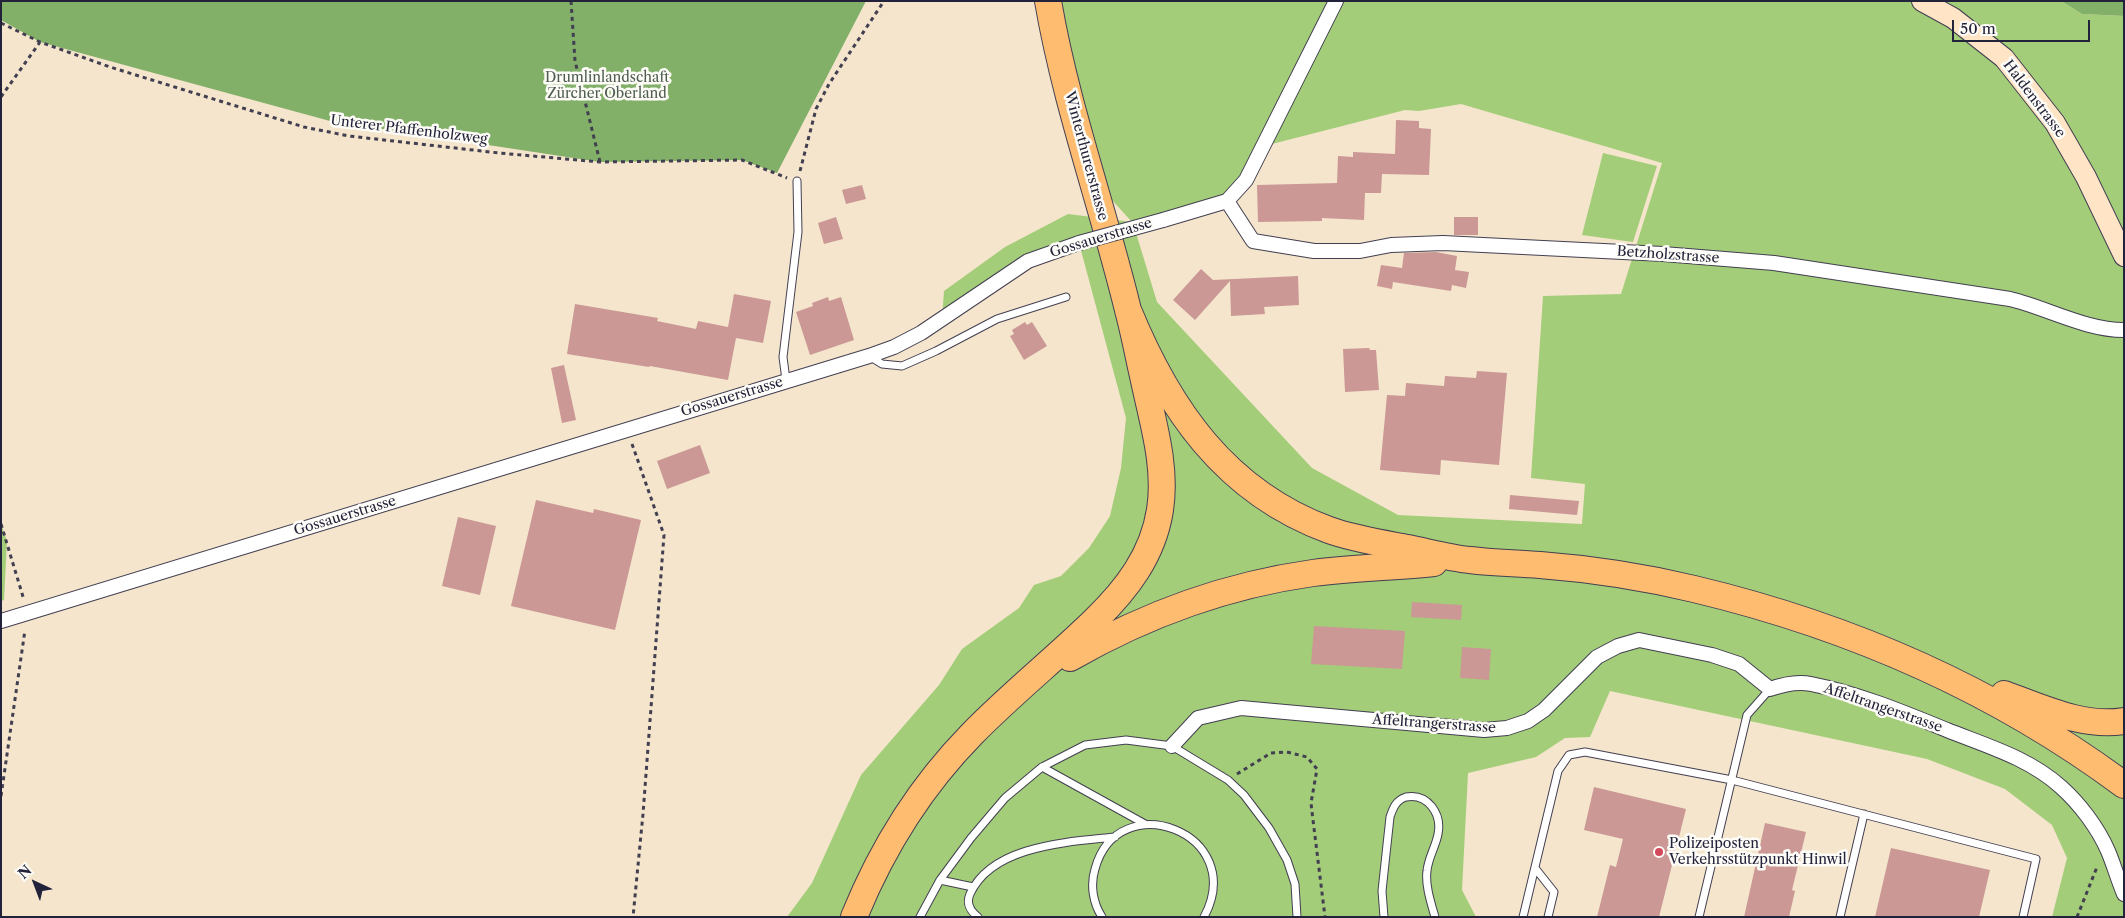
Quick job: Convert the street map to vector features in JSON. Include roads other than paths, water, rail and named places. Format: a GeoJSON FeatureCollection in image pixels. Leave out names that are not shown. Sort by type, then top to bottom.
{"type":"FeatureCollection","features":[{"type":"Feature","properties":{"kind":"highway","name":"Winterthurerstrasse"},"geometry":{"type":"LineString","coordinates":[[1048,1],[1067,88],[1128,310]]}},
{"type":"Feature","properties":{"kind":"highway"},"geometry":{"type":"LineString","coordinates":[[854,917],[877,865],[913,804],[948,760],[1124,591],[1145,557],[1155,532],[1160,510],[1162,475],[1158,445],[1128,310]]}},
{"type":"Feature","properties":{"kind":"highway"},"geometry":{"type":"LineString","coordinates":[[1128,310],[1162,382],[1195,432],[1221,460],[1259,492],[1293,514],[1313,524],[1369,541],[1470,560],[1591,570],[1691,588],[1783,613],[1870,644],[1928,668],[2080,719],[2107,722],[2124,721]]}},
{"type":"Feature","properties":{"kind":"highway"},"geometry":{"type":"LineString","coordinates":[[996,712],[1042,676],[1110,636],[1174,608],[1212,596],[1311,574],[1470,560]]}},
{"type":"Feature","properties":{"kind":"highway"},"geometry":{"type":"LineString","coordinates":[[1928,668],[1999,704],[2036,726],[2124,785]]}},
{"type":"Feature","properties":{"kind":"street"},"geometry":{"type":"LineString","coordinates":[[1227,201],[1246,180],[1336,1]]}},
{"type":"Feature","properties":{"kind":"street","name":"Haldenstrasse"},"geometry":{"type":"LineString","coordinates":[[1922,1],[1953,18],[2004,58],[2050,115],[2086,178],[2124,256]]}},
{"type":"Feature","properties":{"kind":"street","name":"Gossauerstrasse"},"geometry":{"type":"LineString","coordinates":[[1,621],[869,356],[894,347],[921,333],[1028,261],[1079,243],[1227,201]]}},
{"type":"Feature","properties":{"kind":"street","name":"Betzholzstrasse"},"geometry":{"type":"LineString","coordinates":[[1227,201],[1253,241],[1314,251],[1360,251],[1391,245],[1443,243],[1663,254],[1774,263],[2010,299],[2037,306],[2094,327],[2124,330]]}},
{"type":"Feature","properties":{"kind":"street","name":"Affeltrangerstrasse"},"geometry":{"type":"LineString","coordinates":[[1172,746],[1198,718],[1241,708],[1484,730],[1507,728],[1528,721],[1544,710],[1597,657],[1618,646],[1639,640],[1712,655],[1739,664],[1770,688],[1788,683],[1810,684],[1854,696],[1914,717],[2018,758],[2040,770],[2078,804],[2107,849],[2124,894]]}},
{"type":"Feature","properties":{"kind":"lane"},"geometry":{"type":"LineString","coordinates":[[786,380],[783,357],[798,232],[797,181]]}},
{"type":"Feature","properties":{"kind":"lane"},"geometry":{"type":"LineString","coordinates":[[869,356],[882,364],[902,366],[936,351],[997,319],[1066,297]]}},
{"type":"Feature","properties":{"kind":"lane"},"geometry":{"type":"LineString","coordinates":[[1699,917],[1747,715],[1770,688]]}},
{"type":"Feature","properties":{"kind":"lane"},"geometry":{"type":"LineString","coordinates":[[920,917],[940,880],[971,838],[1005,798],[1042,767],[1085,745],[1126,740],[1172,746],[1228,780],[1258,812],[1282,850],[1295,884],[1298,917]]}},
{"type":"Feature","properties":{"kind":"lane"},"geometry":{"type":"LineString","coordinates":[[1523,917],[1558,770],[1570,755],[1585,752],[1732,780],[2036,859],[2023,917]]}},
{"type":"Feature","properties":{"kind":"lane"},"geometry":{"type":"LineString","coordinates":[[1042,767],[1145,824]]}},
{"type":"Feature","properties":{"kind":"lane"},"geometry":{"type":"LineString","coordinates":[[1384,917],[1382,891],[1390,817],[1394,805],[1402,798],[1413,796],[1429,802],[1438,820],[1438,834],[1432,848],[1426,872],[1434,917]]}},
{"type":"Feature","properties":{"kind":"lane"},"geometry":{"type":"LineString","coordinates":[[1840,917],[1864,814]]}},
{"type":"Feature","properties":{"kind":"lane"},"geometry":{"type":"LineString","coordinates":[[1102,917],[1093,895],[1094,873],[1101,853],[1116,837],[1130,829],[1145,824],[1164,825],[1181,831],[1195,841],[1206,855],[1212,872],[1213,890],[1204,917]]}},
{"type":"Feature","properties":{"kind":"lane"},"geometry":{"type":"LineString","coordinates":[[978,917],[970,910],[968,904],[968,898],[973,887],[985,873],[1013,856],[1054,843],[1116,837]]}},
{"type":"Feature","properties":{"kind":"lane"},"geometry":{"type":"LineString","coordinates":[[1535,868],[1554,892],[1548,917]]}},
{"type":"Feature","properties":{"kind":"lane"},"geometry":{"type":"LineString","coordinates":[[940,880],[973,887]]}},
{"type":"Feature","properties":{"kind":"place","name":"Polizeiposten Verkehrsstützpunkt Hinwil"},"geometry":{"type":"Point","coordinates":[1659,852]}},
{"type":"Feature","properties":{"kind":"park label","name":"Drumlinlandschaft Zürcher Oberland"},"geometry":{"type":"Point","coordinates":[607,86]}}]}
